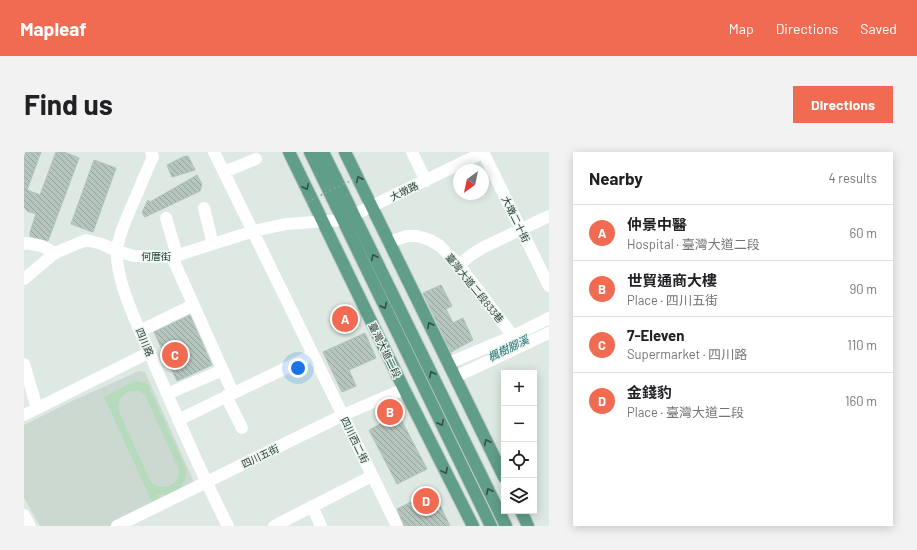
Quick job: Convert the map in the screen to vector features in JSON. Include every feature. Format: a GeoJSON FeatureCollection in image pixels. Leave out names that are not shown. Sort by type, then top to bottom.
{"type":"FeatureCollection","features":[{"type":"Feature","properties":{"kind":"main road","name":"臺灣大道二段"},"geometry":{"type":"LineString","coordinates":[[289,152],[404,389],[473,526]]}},
{"type":"Feature","properties":{"kind":"main road","name":"臺灣大道二段"},"geometry":{"type":"LineString","coordinates":[[310,152],[349,218],[506,526]]}},
{"type":"Feature","properties":{"kind":"main road","name":"臺灣大道二段"},"geometry":{"type":"LineString","coordinates":[[323,152],[349,218],[491,526]]}},
{"type":"Feature","properties":{"kind":"main road"},"geometry":{"type":"LineString","coordinates":[[345,152],[501,470]]}},
{"type":"Feature","properties":{"kind":"main road"},"geometry":{"type":"LineString","coordinates":[[522,514],[528,526]]}},
{"type":"Feature","properties":{"kind":"street","name":"四川西二街"},"geometry":{"type":"LineString","coordinates":[[214,152],[397,526]]}},
{"type":"Feature","properties":{"kind":"street"},"geometry":{"type":"LineString","coordinates":[[412,152],[426,180]]}},
{"type":"Feature","properties":{"kind":"street","name":"大墩路"},"geometry":{"type":"LineString","coordinates":[[322,222],[349,218],[484,152]]}},
{"type":"Feature","properties":{"kind":"street","name":"大墩二十街"},"geometry":{"type":"LineString","coordinates":[[484,152],[549,286]]}},
{"type":"Feature","properties":{"kind":"street","name":"四川路"},"geometry":{"type":"LineString","coordinates":[[156,154],[120,235],[117,251],[118,267],[140,331],[178,420],[228,526]]}},
{"type":"Feature","properties":{"kind":"street"},"geometry":{"type":"LineString","coordinates":[[224,172],[256,159]]}},
{"type":"Feature","properties":{"kind":"street"},"geometry":{"type":"LineString","coordinates":[[204,208],[213,244]]}},
{"type":"Feature","properties":{"kind":"street"},"geometry":{"type":"LineString","coordinates":[[459,265],[482,248],[549,216]]}},
{"type":"Feature","properties":{"kind":"street"},"geometry":{"type":"LineString","coordinates":[[166,218],[174,256],[193,305],[223,370],[229,394],[242,428]]}},
{"type":"Feature","properties":{"kind":"street","name":"何厝街"},"geometry":{"type":"LineString","coordinates":[[26,274],[55,253],[86,240],[102,244],[117,251],[134,256],[174,256],[286,224],[322,222]]}},
{"type":"Feature","properties":{"kind":"street","name":"臺灣大道二段833巷"},"geometry":{"type":"LineString","coordinates":[[389,242],[406,236],[417,236],[430,240],[440,246],[459,265],[513,336]]}},
{"type":"Feature","properties":{"kind":"street"},"geometry":{"type":"LineString","coordinates":[[24,244],[26,243],[42,246],[55,253]]}},
{"type":"Feature","properties":{"kind":"street"},"geometry":{"type":"LineString","coordinates":[[140,331],[193,305]]}},
{"type":"Feature","properties":{"kind":"street"},"geometry":{"type":"LineString","coordinates":[[448,363],[513,336],[549,318]]}},
{"type":"Feature","properties":{"kind":"street"},"geometry":{"type":"LineString","coordinates":[[455,377],[549,333]]}},
{"type":"Feature","properties":{"kind":"street"},"geometry":{"type":"LineString","coordinates":[[24,415],[150,352]]}},
{"type":"Feature","properties":{"kind":"street"},"geometry":{"type":"LineString","coordinates":[[178,420],[312,355]]}},
{"type":"Feature","properties":{"kind":"street"},"geometry":{"type":"LineString","coordinates":[[24,364],[37,408]]}},
{"type":"Feature","properties":{"kind":"street"},"geometry":{"type":"LineString","coordinates":[[167,394],[223,370]]}},
{"type":"Feature","properties":{"kind":"street","name":"四川五街"},"geometry":{"type":"LineString","coordinates":[[116,526],[343,415],[404,389]]}},
{"type":"Feature","properties":{"kind":"street"},"geometry":{"type":"LineString","coordinates":[[274,526],[372,476]]}},
{"type":"Feature","properties":{"kind":"street"},"geometry":{"type":"LineString","coordinates":[[312,506],[321,526]]}},
{"type":"Feature","properties":{"kind":"street"},"geometry":{"type":"LineString","coordinates":[[24,515],[30,526]]}},
{"type":"Feature","properties":{"kind":"path"},"geometry":{"type":"LineString","coordinates":[[306,202],[360,176]]}},
{"type":"Feature","properties":{"kind":"shaded area"},"geometry":{"type":"Polygon","coordinates":[[[139,371],[145,372],[193,480],[192,486],[110,526],[40,526],[24,498],[24,425],[72,401],[139,371]]]}},
{"type":"Feature","properties":{"kind":"green space"},"geometry":{"type":"Polygon","coordinates":[[[136,381],[148,385],[186,469],[185,481],[179,489],[169,494],[157,494],[160,501],[153,504],[104,397],[136,381]],[[131,391],[122,396],[119,402],[119,412],[151,482],[160,487],[170,486],[176,480],[179,470],[145,395],[139,391],[131,391]]]}},
{"type":"Feature","properties":{"kind":"building"},"geometry":{"type":"Polygon","coordinates":[[[26,152],[41,152],[27,190],[40,195],[56,152],[64,152],[79,158],[48,241],[30,236],[36,214],[27,211],[24,207],[24,158],[26,152]]]}},
{"type":"Feature","properties":{"kind":"building"},"geometry":{"type":"Polygon","coordinates":[[[188,156],[195,170],[172,177],[167,165],[188,156]]]}},
{"type":"Feature","properties":{"kind":"building"},"geometry":{"type":"Polygon","coordinates":[[[94,160],[116,168],[93,232],[71,224],[94,160]]]}},
{"type":"Feature","properties":{"kind":"building"},"geometry":{"type":"Polygon","coordinates":[[[197,175],[202,184],[200,191],[145,217],[142,213],[148,200],[150,202],[197,175]]]}},
{"type":"Feature","properties":{"kind":"building"},"geometry":{"type":"Polygon","coordinates":[[[441,285],[452,306],[446,309],[453,323],[463,318],[473,340],[451,352],[423,293],[441,285]]]}},
{"type":"Feature","properties":{"kind":"building"},"geometry":{"type":"Polygon","coordinates":[[[190,315],[212,365],[177,381],[154,332],[190,315]]]}},
{"type":"Feature","properties":{"kind":"building"},"geometry":{"type":"Polygon","coordinates":[[[365,333],[376,358],[349,370],[356,386],[342,392],[323,352],[365,333]]]}},
{"type":"Feature","properties":{"kind":"building"},"geometry":{"type":"Polygon","coordinates":[[[399,402],[404,412],[398,414],[427,469],[397,484],[369,430],[382,423],[377,413],[399,402]]]}},
{"type":"Feature","properties":{"kind":"building"},"geometry":{"type":"Polygon","coordinates":[[[433,491],[450,526],[404,526],[397,509],[433,491]]]}},
{"type":"Feature","properties":{"kind":"place","name":"仲景中醫"},"geometry":{"type":"Point","coordinates":[345,319]}},
{"type":"Feature","properties":{"kind":"place","name":"7-Eleven"},"geometry":{"type":"Point","coordinates":[175,355]}},
{"type":"Feature","properties":{"kind":"place","name":"世貿通商大樓"},"geometry":{"type":"Point","coordinates":[390,412]}},
{"type":"Feature","properties":{"kind":"place","name":"金錢豹"},"geometry":{"type":"Point","coordinates":[426,501]}},
{"type":"Feature","properties":{"kind":"water label","name":"楓樹腳溪"},"geometry":{"type":"Point","coordinates":[508,348]}}]}
